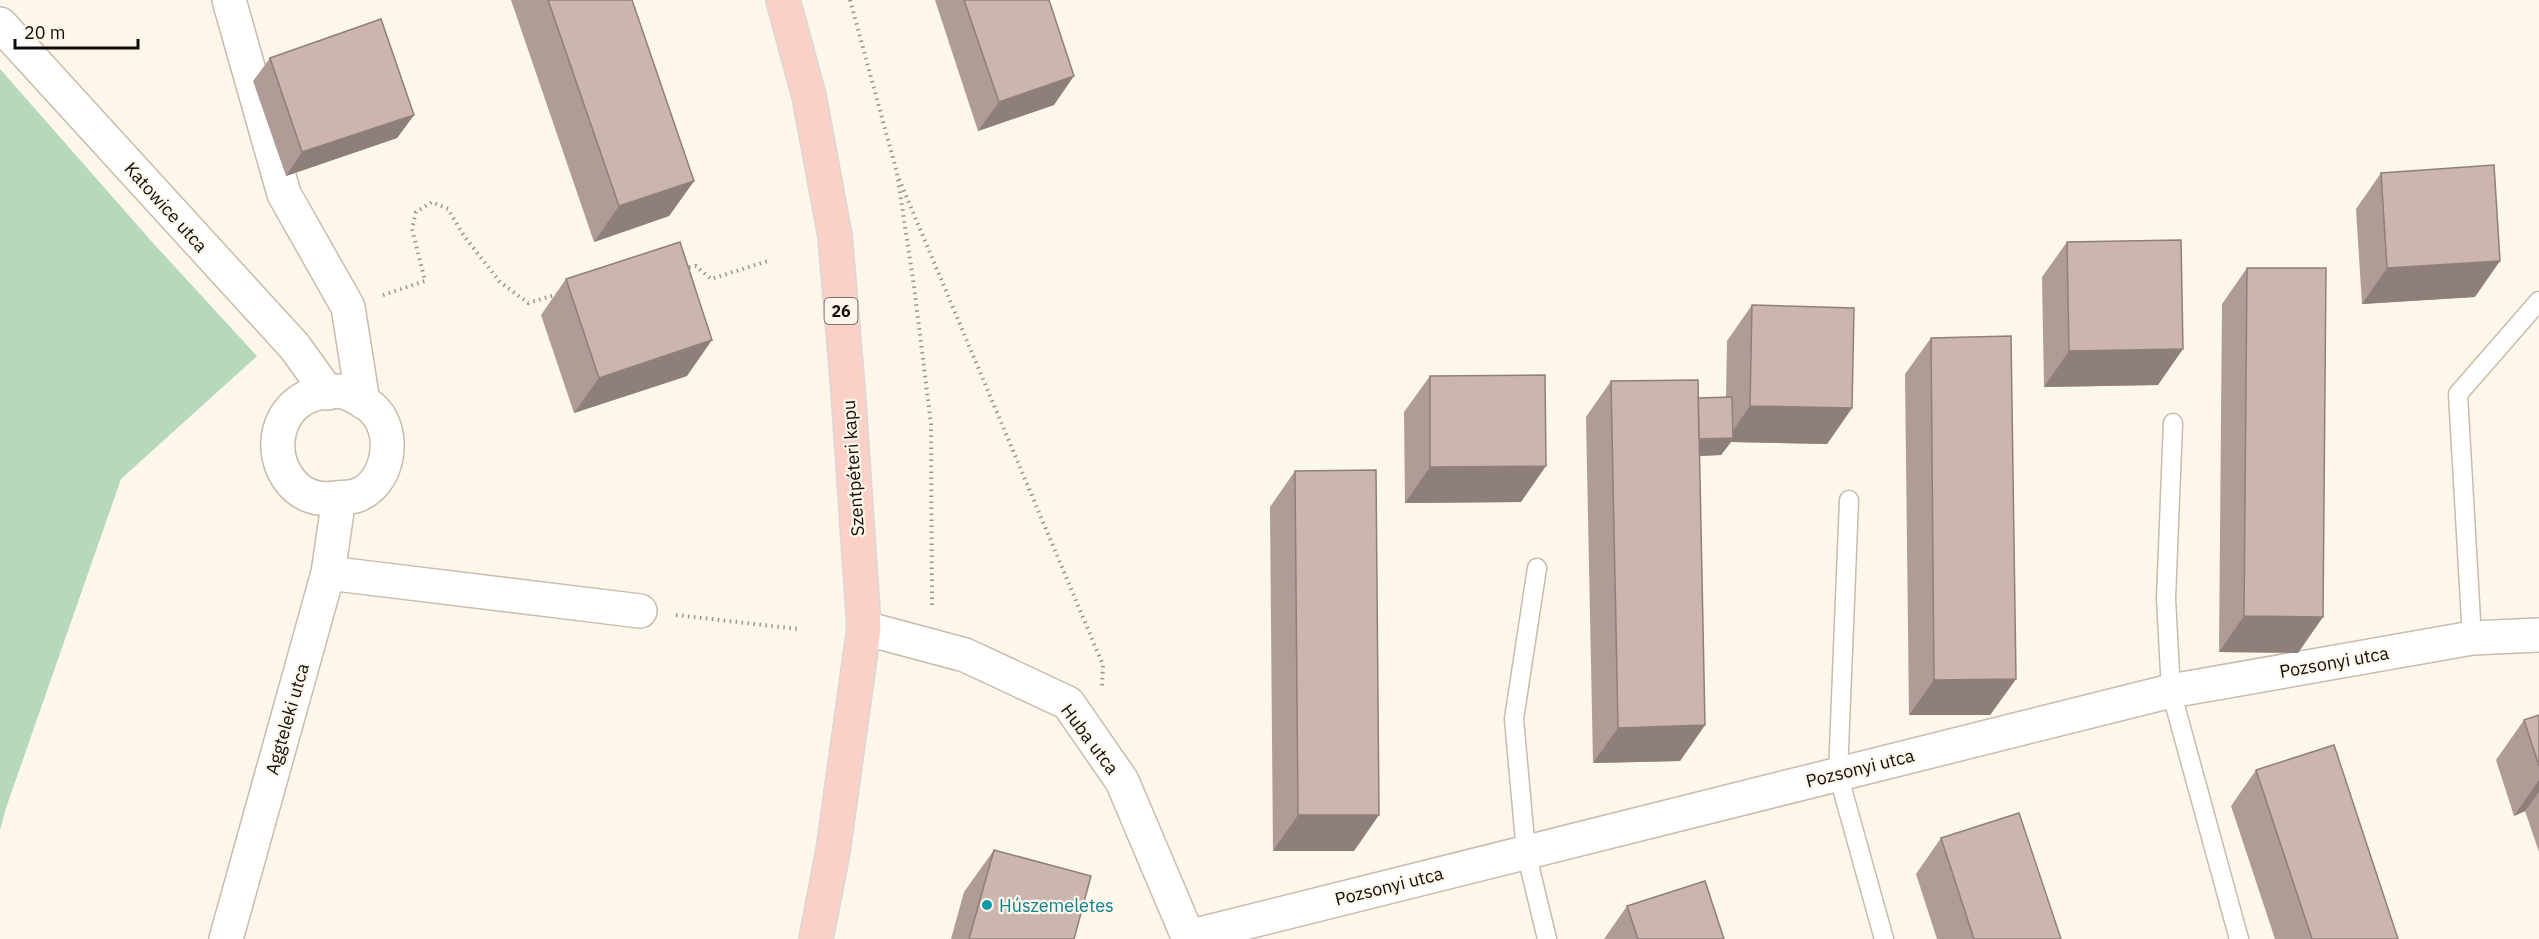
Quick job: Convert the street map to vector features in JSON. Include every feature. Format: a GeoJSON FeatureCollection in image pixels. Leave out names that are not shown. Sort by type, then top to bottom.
{"type":"FeatureCollection","features":[{"type":"Feature","properties":{"kind":"main road","name":"Szentpéteri kapu"},"geometry":{"type":"LineString","coordinates":[[783,0],[809,96],[835,236],[864,628],[833,851],[816,939]]}},
{"type":"Feature","properties":{"kind":"street"},"geometry":{"type":"LineString","coordinates":[[229,0],[284,194],[348,307],[363,402]]}},
{"type":"Feature","properties":{"kind":"street","name":"Katowice utca"},"geometry":{"type":"LineString","coordinates":[[0,24],[295,347],[328,393]]}},
{"type":"Feature","properties":{"kind":"street"},"geometry":{"type":"LineString","coordinates":[[340,391],[353,395],[363,402],[378,414],[386,431],[387,450],[383,468],[373,484],[358,495],[322,501],[305,494],[291,483],[282,469],[277,452],[278,435],[284,418],[296,404],[310,395],[340,391]]}},
{"type":"Feature","properties":{"kind":"street","name":"Aggteleki utca"},"geometry":{"type":"LineString","coordinates":[[226,939],[328,573],[339,498]]}},
{"type":"Feature","properties":{"kind":"street"},"geometry":{"type":"LineString","coordinates":[[328,573],[640,611]]}},
{"type":"Feature","properties":{"kind":"street","name":"Huba utca"},"geometry":{"type":"LineString","coordinates":[[864,628],[965,655],[1068,703],[1122,781],[1188,938]]}},
{"type":"Feature","properties":{"kind":"street","name":"Pozsonyi utca"},"geometry":{"type":"LineString","coordinates":[[1188,938],[2171,691],[2472,638],[2539,635]]}},
{"type":"Feature","properties":{"kind":"lane"},"geometry":{"type":"LineString","coordinates":[[2472,638],[2458,394],[2539,301]]}},
{"type":"Feature","properties":{"kind":"lane"},"geometry":{"type":"LineString","coordinates":[[2173,423],[2166,599],[2171,691],[2239,939]]}},
{"type":"Feature","properties":{"kind":"lane"},"geometry":{"type":"LineString","coordinates":[[1849,500],[1838,774],[1884,939]]}},
{"type":"Feature","properties":{"kind":"lane"},"geometry":{"type":"LineString","coordinates":[[1537,568],[1514,719],[1526,852],[1547,939]]}},
{"type":"Feature","properties":{"kind":"path"},"geometry":{"type":"LineString","coordinates":[[850,0],[897,173],[1102,664],[1102,752]]}},
{"type":"Feature","properties":{"kind":"path"},"geometry":{"type":"LineString","coordinates":[[897,173],[931,424],[933,646]]}},
{"type":"Feature","properties":{"kind":"path"},"geometry":{"type":"LineString","coordinates":[[348,307],[425,281],[412,229],[416,212],[432,202],[448,210],[464,236],[500,282],[528,303],[566,291]]}},
{"type":"Feature","properties":{"kind":"path"},"geometry":{"type":"LineString","coordinates":[[679,269],[696,266],[711,279],[771,260]]}},
{"type":"Feature","properties":{"kind":"path"},"geometry":{"type":"LineString","coordinates":[[640,611],[798,629]]}},
{"type":"Feature","properties":{"kind":"green space"},"geometry":{"type":"Polygon","coordinates":[[[0,69],[153,243],[257,356],[121,479],[0,830],[0,69]]]}},
{"type":"Feature","properties":{"kind":"building"},"geometry":{"type":"Polygon","coordinates":[[[548,0],[632,0],[694,181],[619,206],[548,0]]]}},
{"type":"Feature","properties":{"kind":"building"},"geometry":{"type":"Polygon","coordinates":[[[964,0],[1049,0],[1074,76],[999,102],[964,0]]]}},
{"type":"Feature","properties":{"kind":"building"},"geometry":{"type":"Polygon","coordinates":[[[381,19],[414,115],[302,152],[270,58],[381,19]]]}},
{"type":"Feature","properties":{"kind":"building"},"geometry":{"type":"Polygon","coordinates":[[[2494,165],[2500,261],[2387,268],[2381,173],[2494,165]]]}},
{"type":"Feature","properties":{"kind":"building"},"geometry":{"type":"Polygon","coordinates":[[[2181,240],[2183,349],[2069,351],[2067,242],[2181,240]]]}},
{"type":"Feature","properties":{"kind":"building"},"geometry":{"type":"Polygon","coordinates":[[[680,242],[712,340],[599,378],[566,279],[680,242]]]}},
{"type":"Feature","properties":{"kind":"building"},"geometry":{"type":"Polygon","coordinates":[[[2247,268],[2326,268],[2323,617],[2244,616],[2247,268]]]}},
{"type":"Feature","properties":{"kind":"building"},"geometry":{"type":"Polygon","coordinates":[[[1752,305],[1854,308],[1852,408],[1750,406],[1752,305]]]}},
{"type":"Feature","properties":{"kind":"building"},"geometry":{"type":"Polygon","coordinates":[[[2011,336],[2016,679],[1934,680],[1931,338],[2011,336]]]}},
{"type":"Feature","properties":{"kind":"building"},"geometry":{"type":"Polygon","coordinates":[[[1545,375],[1546,466],[1430,467],[1430,376],[1545,375]]]}},
{"type":"Feature","properties":{"kind":"building"},"geometry":{"type":"Polygon","coordinates":[[[1698,380],[1705,725],[1618,728],[1611,381],[1698,380]]]}},
{"type":"Feature","properties":{"kind":"building"},"geometry":{"type":"Polygon","coordinates":[[[1732,397],[1733,438],[1699,439],[1698,398],[1732,397]]]}},
{"type":"Feature","properties":{"kind":"building"},"geometry":{"type":"Polygon","coordinates":[[[1376,470],[1379,815],[1298,815],[1295,471],[1376,470]]]}},
{"type":"Feature","properties":{"kind":"building"},"geometry":{"type":"Polygon","coordinates":[[[2539,715],[2539,766],[2524,720],[2539,715]]]}},
{"type":"Feature","properties":{"kind":"building"},"geometry":{"type":"Polygon","coordinates":[[[2334,745],[2398,939],[2312,939],[2256,770],[2334,745]]]}},
{"type":"Feature","properties":{"kind":"building"},"geometry":{"type":"Polygon","coordinates":[[[2019,813],[2061,939],[1974,939],[1941,838],[2019,813]]]}},
{"type":"Feature","properties":{"kind":"building"},"geometry":{"type":"Polygon","coordinates":[[[994,850],[1091,876],[1074,939],[969,939],[994,850]]]}},
{"type":"Feature","properties":{"kind":"building"},"geometry":{"type":"Polygon","coordinates":[[[1705,881],[1724,939],[1638,939],[1627,906],[1705,881]]]}},
{"type":"Feature","properties":{"kind":"place","name":"Húszemeletes"},"geometry":{"type":"Point","coordinates":[987,905]}}]}
